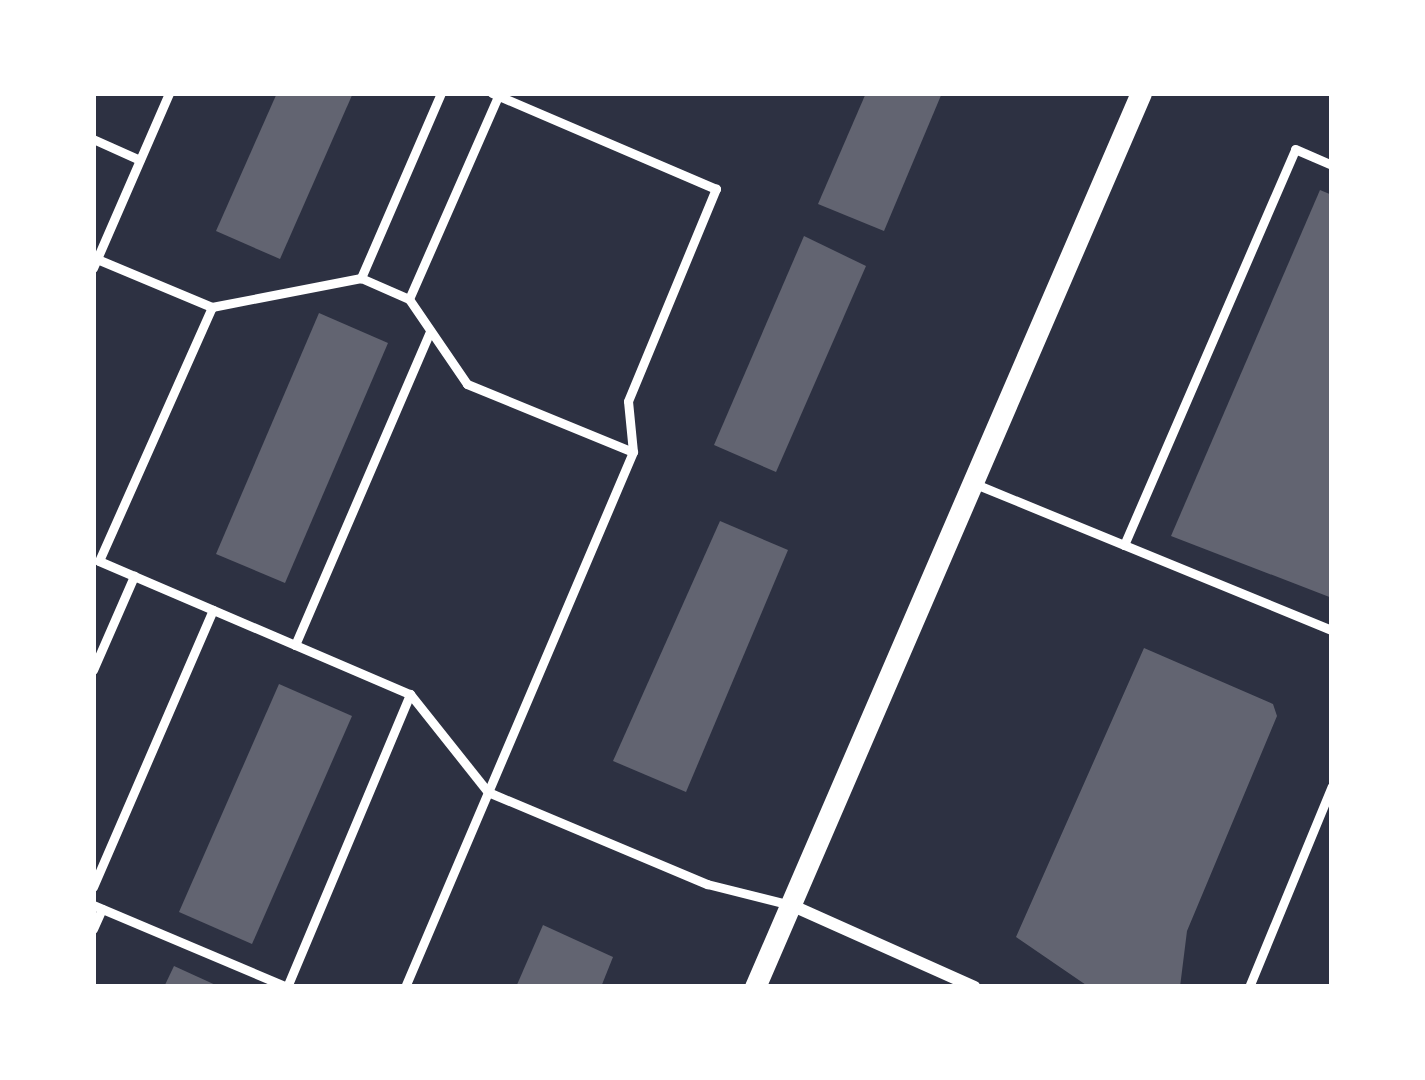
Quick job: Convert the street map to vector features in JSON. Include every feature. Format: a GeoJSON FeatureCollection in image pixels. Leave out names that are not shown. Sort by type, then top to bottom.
{"type":"FeatureCollection","features":[{"type":"Feature","properties":{"kind":"street"},"geometry":{"type":"LineString","coordinates":[[755,987],[1142,93]]}},
{"type":"Feature","properties":{"kind":"street"},"geometry":{"type":"LineString","coordinates":[[791,905],[974,987]]}},
{"type":"Feature","properties":{"kind":"lane"},"geometry":{"type":"LineString","coordinates":[[169,93],[95,264],[212,308],[362,278],[409,298],[467,384],[633,452]]}},
{"type":"Feature","properties":{"kind":"lane"},"geometry":{"type":"LineString","coordinates":[[362,278],[441,93]]}},
{"type":"Feature","properties":{"kind":"lane"},"geometry":{"type":"LineString","coordinates":[[405,987],[633,452],[628,401],[716,189],[495,94],[409,298]]}},
{"type":"Feature","properties":{"kind":"lane"},"geometry":{"type":"LineString","coordinates":[[93,139],[140,160]]}},
{"type":"Feature","properties":{"kind":"lane"},"geometry":{"type":"LineString","coordinates":[[1124,545],[1295,149],[1332,165]]}},
{"type":"Feature","properties":{"kind":"lane"},"geometry":{"type":"LineString","coordinates":[[212,308],[96,560],[410,694],[488,792],[706,884],[791,905]]}},
{"type":"Feature","properties":{"kind":"lane"},"geometry":{"type":"LineString","coordinates":[[295,645],[430,332]]}},
{"type":"Feature","properties":{"kind":"lane"},"geometry":{"type":"LineString","coordinates":[[973,483],[1332,630]]}},
{"type":"Feature","properties":{"kind":"lane"},"geometry":{"type":"LineString","coordinates":[[93,670],[134,576]]}},
{"type":"Feature","properties":{"kind":"lane"},"geometry":{"type":"LineString","coordinates":[[93,887],[213,610]]}},
{"type":"Feature","properties":{"kind":"lane"},"geometry":{"type":"LineString","coordinates":[[93,929],[98,907],[287,987],[410,694]]}},
{"type":"Feature","properties":{"kind":"lane"},"geometry":{"type":"LineString","coordinates":[[1250,987],[1332,786]]}},
{"type":"Feature","properties":{"kind":"building"},"geometry":{"type":"Polygon","coordinates":[[[277,93],[353,93],[280,259],[216,231],[277,93]]]}},
{"type":"Feature","properties":{"kind":"building"},"geometry":{"type":"Polygon","coordinates":[[[866,93],[942,93],[884,231],[818,204],[866,93]]]}},
{"type":"Feature","properties":{"kind":"building"},"geometry":{"type":"Polygon","coordinates":[[[1320,190],[1332,195],[1332,598],[1171,536],[1320,190]]]}},
{"type":"Feature","properties":{"kind":"building"},"geometry":{"type":"Polygon","coordinates":[[[804,236],[866,266],[776,472],[714,445],[804,236]]]}},
{"type":"Feature","properties":{"kind":"building"},"geometry":{"type":"Polygon","coordinates":[[[319,313],[388,343],[285,583],[216,554],[319,313]]]}},
{"type":"Feature","properties":{"kind":"building"},"geometry":{"type":"Polygon","coordinates":[[[720,521],[788,550],[686,792],[613,761],[720,521]]]}},
{"type":"Feature","properties":{"kind":"building"},"geometry":{"type":"Polygon","coordinates":[[[1144,648],[1273,704],[1277,716],[1187,931],[1180,987],[1089,987],[1016,937],[1144,648]]]}},
{"type":"Feature","properties":{"kind":"building"},"geometry":{"type":"Polygon","coordinates":[[[279,684],[352,716],[252,944],[179,912],[279,684]]]}},
{"type":"Feature","properties":{"kind":"building"},"geometry":{"type":"Polygon","coordinates":[[[543,925],[613,957],[601,987],[516,987],[543,925]]]}},
{"type":"Feature","properties":{"kind":"building"},"geometry":{"type":"Polygon","coordinates":[[[174,966],[220,987],[164,987],[174,966]]]}}]}
